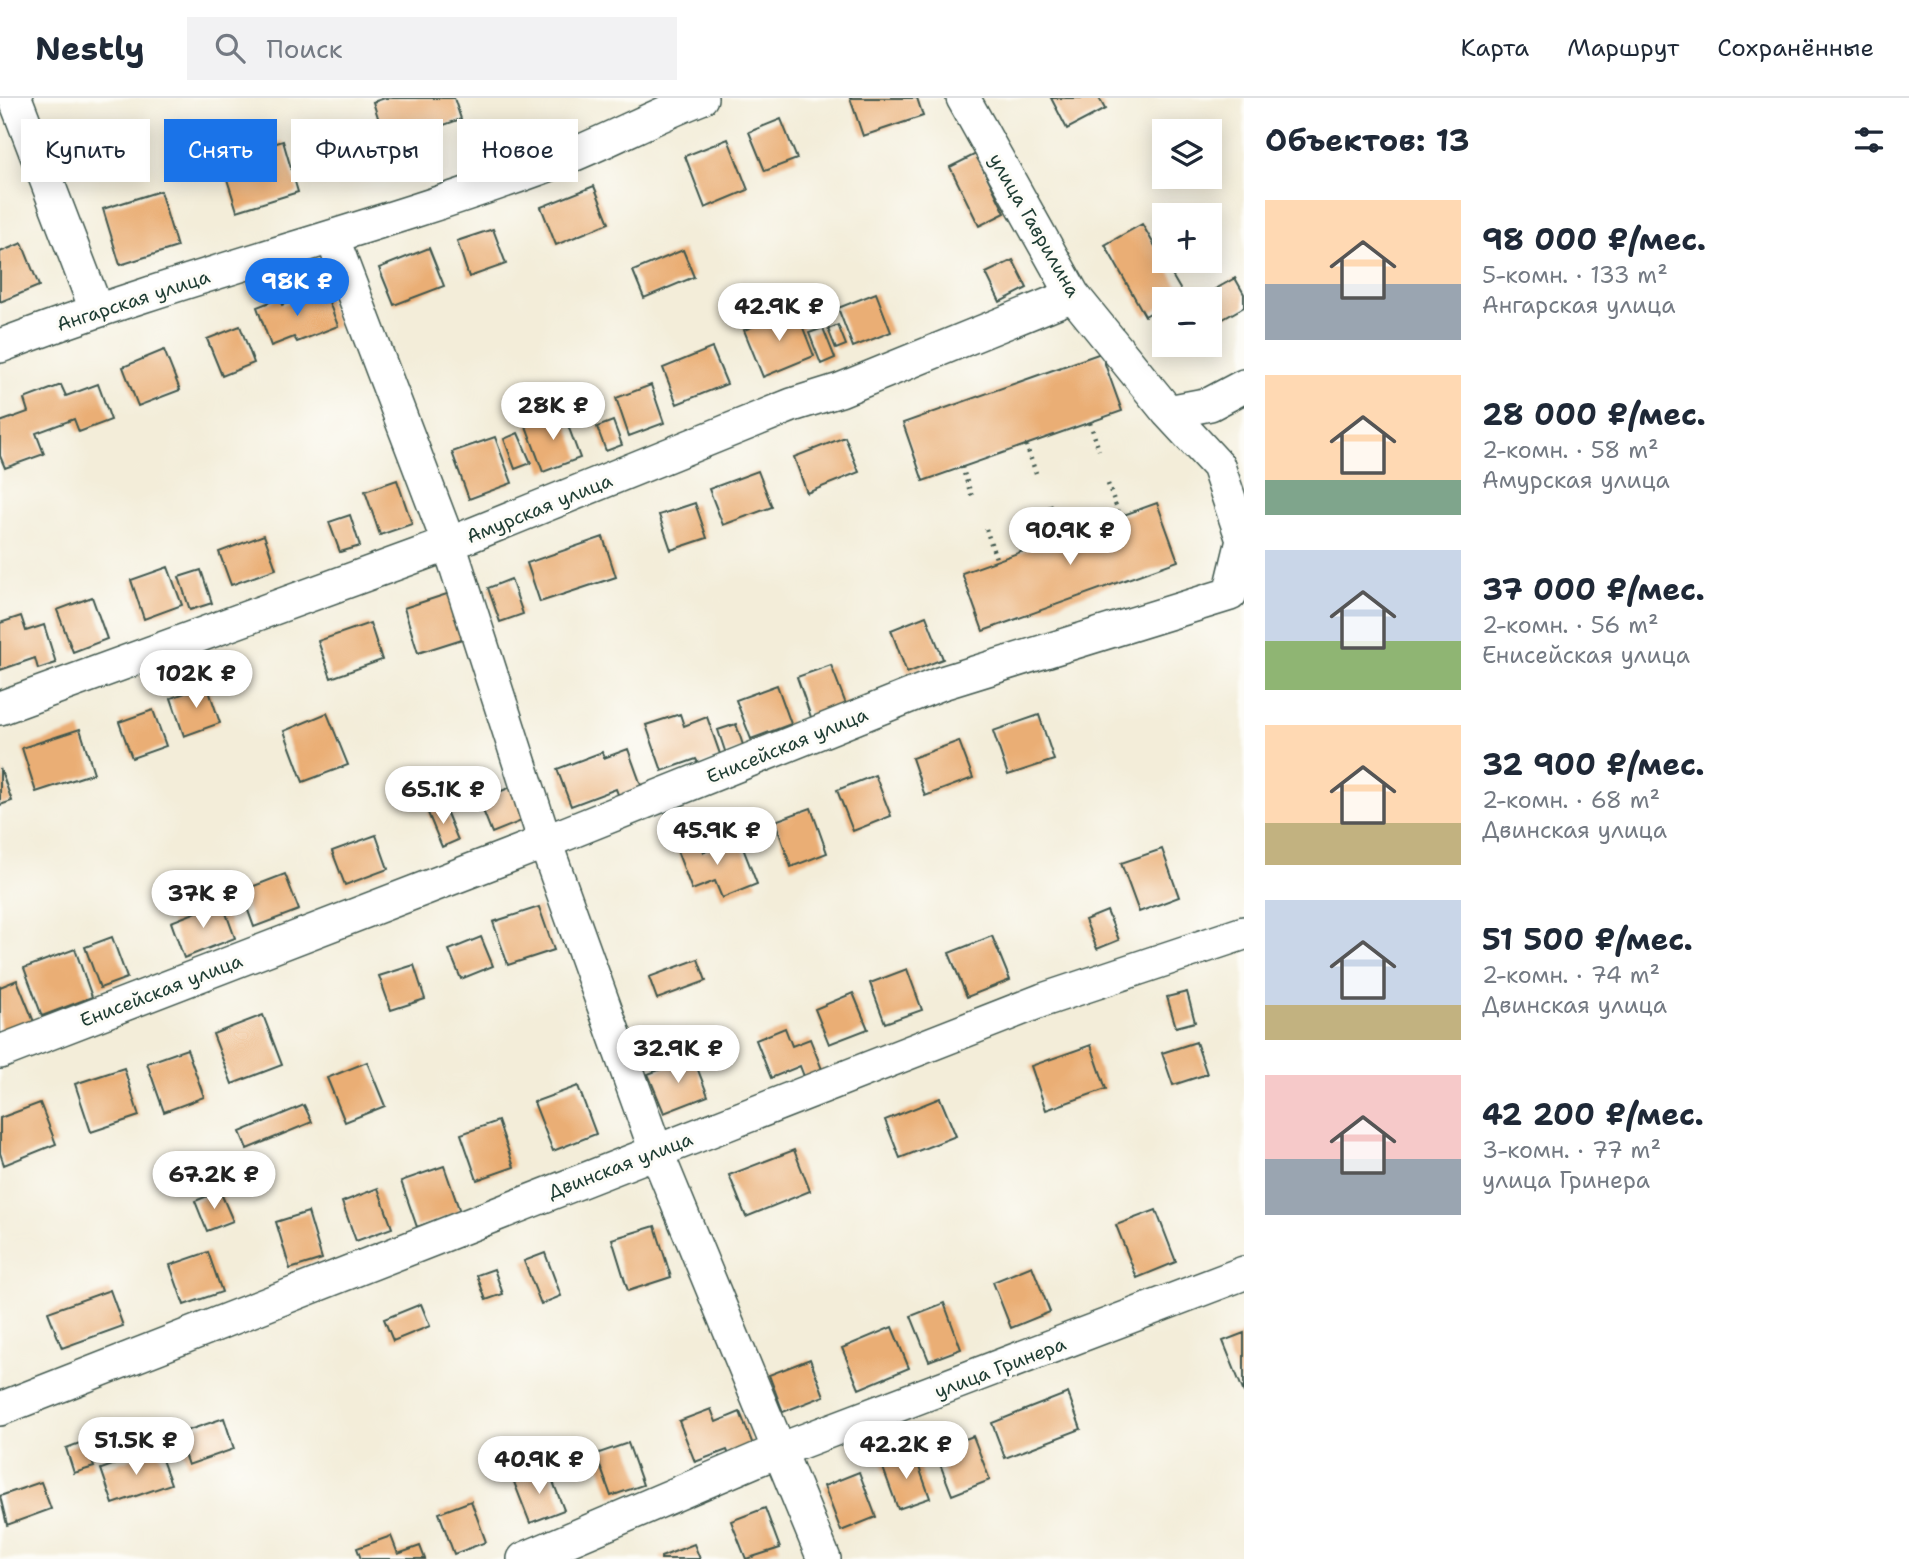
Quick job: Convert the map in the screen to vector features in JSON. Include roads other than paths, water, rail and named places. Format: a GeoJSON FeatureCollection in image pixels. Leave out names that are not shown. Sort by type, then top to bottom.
{"type":"FeatureCollection","features":[{"type":"Feature","properties":{"kind":"street"},"geometry":{"type":"LineString","coordinates":[[15,98],[96,309]]}},
{"type":"Feature","properties":{"kind":"street","name":"Ангарская улица"},"geometry":{"type":"LineString","coordinates":[[0,346],[96,309],[332,237],[543,167],[701,98]]}},
{"type":"Feature","properties":{"kind":"street","name":"улица Гаврилина"},"geometry":{"type":"LineString","coordinates":[[963,98],[1073,295],[1168,412]]}},
{"type":"Feature","properties":{"kind":"street"},"geometry":{"type":"LineString","coordinates":[[332,237],[449,544],[545,842],[656,1151],[777,1451],[824,1559]]}},
{"type":"Feature","properties":{"kind":"street","name":"Амурская улица"},"geometry":{"type":"LineString","coordinates":[[0,708],[449,544],[1073,295]]}},
{"type":"Feature","properties":{"kind":"street"},"geometry":{"type":"LineString","coordinates":[[1168,412],[1210,404],[1244,386]]}},
{"type":"Feature","properties":{"kind":"street","name":"Енисейская улица"},"geometry":{"type":"LineString","coordinates":[[0,1052],[545,842],[942,684],[1230,594],[1244,542],[1218,466],[1168,412]]}},
{"type":"Feature","properties":{"kind":"street","name":"Двинская улица"},"geometry":{"type":"LineString","coordinates":[[0,1409],[1043,1000],[1244,933]]}},
{"type":"Feature","properties":{"kind":"street","name":"улица Гринера"},"geometry":{"type":"LineString","coordinates":[[524,1559],[777,1451],[1244,1273]]}}]}
